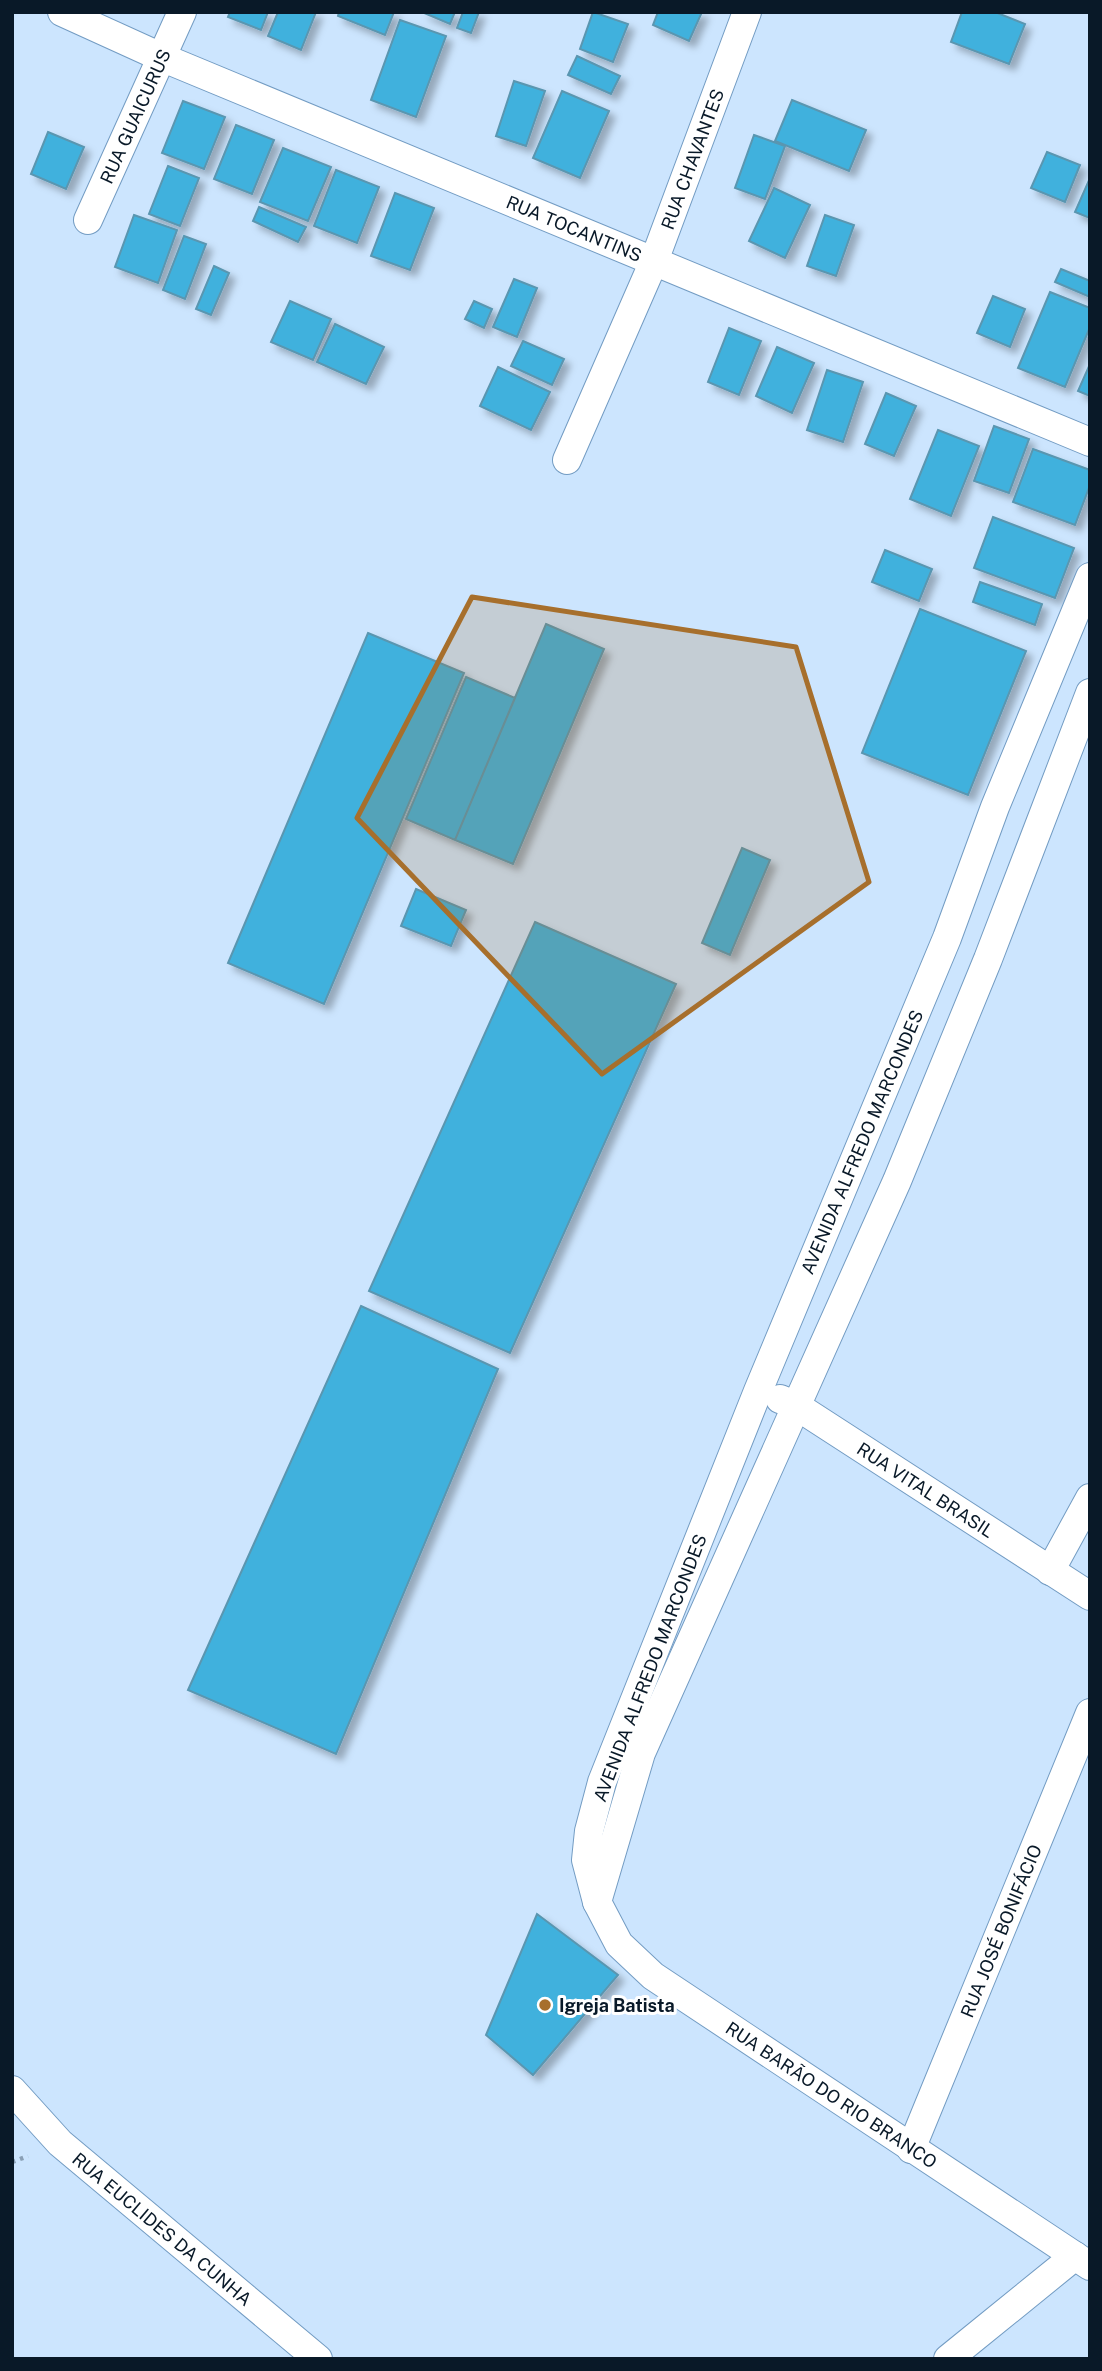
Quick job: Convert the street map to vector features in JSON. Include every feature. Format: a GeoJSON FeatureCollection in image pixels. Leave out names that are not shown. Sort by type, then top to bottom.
{"type":"FeatureCollection","features":[{"type":"Feature","properties":{"kind":"street","name":"RUA TOCANTINS"},"geometry":{"type":"LineString","coordinates":[[62,12],[161,57],[1090,442]]}},
{"type":"Feature","properties":{"kind":"street","name":"RUA GUAICURUS"},"geometry":{"type":"LineString","coordinates":[[88,220],[182,12]]}},
{"type":"Feature","properties":{"kind":"street","name":"RUA CHAVANTES"},"geometry":{"type":"LineString","coordinates":[[567,460],[654,261],[747,12]]}},
{"type":"Feature","properties":{"kind":"street","name":"AVENIDA ALFREDO MARCONDES"},"geometry":{"type":"LineString","coordinates":[[597,1902],[586,1860],[589,1831],[603,1782],[758,1391],[947,938],[995,807],[1090,577]]}},
{"type":"Feature","properties":{"kind":"street","name":"AVENIDA ALFREDO MARCONDES"},"geometry":{"type":"LineString","coordinates":[[597,1902],[641,1753],[897,1181],[988,959],[1087,705]]}},
{"type":"Feature","properties":{"kind":"street"},"geometry":{"type":"LineString","coordinates":[[947,938],[988,959]]}},
{"type":"Feature","properties":{"kind":"street","name":"RUA VITAL BRASIL"},"geometry":{"type":"LineString","coordinates":[[758,1391],[795,1405],[1090,1596]]}},
{"type":"Feature","properties":{"kind":"street"},"geometry":{"type":"LineString","coordinates":[[1050,1571],[1090,1498]]}},
{"type":"Feature","properties":{"kind":"street","name":"RUA JOSÉ BONIFÁCIO"},"geometry":{"type":"LineString","coordinates":[[911,2149],[1090,1713]]}},
{"type":"Feature","properties":{"kind":"street","name":"RUA BARÃO DO RIO BRANCO"},"geometry":{"type":"LineString","coordinates":[[597,1902],[619,1944],[653,1976],[1082,2261]]}},
{"type":"Feature","properties":{"kind":"street","name":"RUA EUCLIDES DA CUNHA"},"geometry":{"type":"LineString","coordinates":[[12,2090],[60,2143],[318,2359]]}},
{"type":"Feature","properties":{"kind":"street"},"geometry":{"type":"LineString","coordinates":[[948,2359],[1082,2261]]}},
{"type":"Feature","properties":{"kind":"highlighted area"},"geometry":{"type":"Polygon","coordinates":[[[472,597],[796,647],[869,882],[602,1074],[357,818],[472,597]]]}},
{"type":"Feature","properties":{"kind":"building"},"geometry":{"type":"Polygon","coordinates":[[[230,12],[268,12],[261,30],[228,17],[230,12]]]}},
{"type":"Feature","properties":{"kind":"building"},"geometry":{"type":"Polygon","coordinates":[[[278,12],[316,12],[301,50],[268,36],[278,12]]]}},
{"type":"Feature","properties":{"kind":"building"},"geometry":{"type":"Polygon","coordinates":[[[339,12],[394,12],[385,35],[338,16],[339,12]]]}},
{"type":"Feature","properties":{"kind":"building"},"geometry":{"type":"Polygon","coordinates":[[[422,12],[455,12],[450,24],[422,12]]]}},
{"type":"Feature","properties":{"kind":"building"},"geometry":{"type":"Polygon","coordinates":[[[463,12],[479,12],[471,33],[457,28],[463,12]]]}},
{"type":"Feature","properties":{"kind":"building"},"geometry":{"type":"Polygon","coordinates":[[[593,12],[628,24],[613,62],[580,49],[593,12]]]}},
{"type":"Feature","properties":{"kind":"building"},"geometry":{"type":"Polygon","coordinates":[[[658,12],[702,12],[689,41],[653,25],[658,12]]]}},
{"type":"Feature","properties":{"kind":"building"},"geometry":{"type":"Polygon","coordinates":[[[962,12],[995,12],[1025,24],[1009,64],[951,42],[962,12]]]}},
{"type":"Feature","properties":{"kind":"building"},"geometry":{"type":"Polygon","coordinates":[[[400,20],[446,36],[416,117],[371,100],[400,20]]]}},
{"type":"Feature","properties":{"kind":"building"},"geometry":{"type":"Polygon","coordinates":[[[577,56],[620,76],[611,94],[568,75],[577,56]]]}},
{"type":"Feature","properties":{"kind":"building"},"geometry":{"type":"Polygon","coordinates":[[[514,81],[545,91],[526,146],[496,136],[514,81]]]}},
{"type":"Feature","properties":{"kind":"building"},"geometry":{"type":"Polygon","coordinates":[[[562,91],[609,111],[580,178],[533,158],[562,91]]]}},
{"type":"Feature","properties":{"kind":"building"},"geometry":{"type":"Polygon","coordinates":[[[792,100],[866,130],[849,171],[775,141],[792,100]]]}},
{"type":"Feature","properties":{"kind":"building"},"geometry":{"type":"Polygon","coordinates":[[[183,101],[225,117],[204,169],[162,153],[183,101]]]}},
{"type":"Feature","properties":{"kind":"building"},"geometry":{"type":"Polygon","coordinates":[[[236,125],[274,140],[252,194],[214,179],[236,125]]]}},
{"type":"Feature","properties":{"kind":"building"},"geometry":{"type":"Polygon","coordinates":[[[48,132],[84,147],[66,189],[31,174],[48,132]]]}},
{"type":"Feature","properties":{"kind":"building"},"geometry":{"type":"Polygon","coordinates":[[[754,135],[785,146],[765,199],[735,188],[754,135]]]}},
{"type":"Feature","properties":{"kind":"building"},"geometry":{"type":"Polygon","coordinates":[[[283,148],[331,167],[308,221],[260,202],[283,148]]]}},
{"type":"Feature","properties":{"kind":"building"},"geometry":{"type":"Polygon","coordinates":[[[1047,152],[1080,165],[1065,202],[1031,188],[1047,152]]]}},
{"type":"Feature","properties":{"kind":"building"},"geometry":{"type":"Polygon","coordinates":[[[168,166],[199,178],[180,226],[149,214],[168,166]]]}},
{"type":"Feature","properties":{"kind":"building"},"geometry":{"type":"Polygon","coordinates":[[[336,170],[379,187],[357,243],[314,226],[336,170]]]}},
{"type":"Feature","properties":{"kind":"building"},"geometry":{"type":"Polygon","coordinates":[[[1090,178],[1090,218],[1075,212],[1090,178]]]}},
{"type":"Feature","properties":{"kind":"building"},"geometry":{"type":"Polygon","coordinates":[[[774,188],[810,205],[785,258],[749,241],[774,188]]]}},
{"type":"Feature","properties":{"kind":"building"},"geometry":{"type":"Polygon","coordinates":[[[395,193],[434,208],[410,270],[371,256],[395,193]]]}},
{"type":"Feature","properties":{"kind":"building"},"geometry":{"type":"Polygon","coordinates":[[[259,207],[306,227],[298,242],[253,221],[259,207]]]}},
{"type":"Feature","properties":{"kind":"building"},"geometry":{"type":"Polygon","coordinates":[[[134,215],[177,230],[158,283],[115,267],[134,215]]]}},
{"type":"Feature","properties":{"kind":"building"},"geometry":{"type":"Polygon","coordinates":[[[825,215],[854,225],[836,276],[807,266],[825,215]]]}},
{"type":"Feature","properties":{"kind":"building"},"geometry":{"type":"Polygon","coordinates":[[[184,236],[206,244],[185,299],[163,290],[184,236]]]}},
{"type":"Feature","properties":{"kind":"building"},"geometry":{"type":"Polygon","coordinates":[[[214,266],[229,273],[211,315],[196,309],[214,266]]]}},
{"type":"Feature","properties":{"kind":"building"},"geometry":{"type":"Polygon","coordinates":[[[1061,269],[1090,281],[1090,297],[1055,282],[1061,269]]]}},
{"type":"Feature","properties":{"kind":"building"},"geometry":{"type":"Polygon","coordinates":[[[514,279],[537,288],[517,337],[493,327],[514,279]]]}},
{"type":"Feature","properties":{"kind":"building"},"geometry":{"type":"Polygon","coordinates":[[[1050,292],[1090,308],[1090,327],[1065,387],[1018,368],[1050,292]]]}},
{"type":"Feature","properties":{"kind":"building"},"geometry":{"type":"Polygon","coordinates":[[[993,296],[1025,309],[1010,347],[977,333],[993,296]]]}},
{"type":"Feature","properties":{"kind":"building"},"geometry":{"type":"Polygon","coordinates":[[[290,301],[331,319],[313,360],[271,342],[290,301]]]}},
{"type":"Feature","properties":{"kind":"building"},"geometry":{"type":"Polygon","coordinates":[[[474,301],[492,309],[484,328],[465,319],[474,301]]]}},
{"type":"Feature","properties":{"kind":"building"},"geometry":{"type":"Polygon","coordinates":[[[335,324],[384,347],[366,384],[317,362],[335,324]]]}},
{"type":"Feature","properties":{"kind":"building"},"geometry":{"type":"Polygon","coordinates":[[[729,328],[761,341],[739,395],[708,382],[729,328]]]}},
{"type":"Feature","properties":{"kind":"building"},"geometry":{"type":"Polygon","coordinates":[[[523,341],[564,359],[552,385],[511,366],[523,341]]]}},
{"type":"Feature","properties":{"kind":"building"},"geometry":{"type":"Polygon","coordinates":[[[777,347],[814,363],[792,413],[756,396],[777,347]]]}},
{"type":"Feature","properties":{"kind":"building"},"geometry":{"type":"Polygon","coordinates":[[[1090,364],[1090,396],[1078,391],[1090,364]]]}},
{"type":"Feature","properties":{"kind":"building"},"geometry":{"type":"Polygon","coordinates":[[[498,367],[550,392],[531,430],[480,406],[498,367]]]}},
{"type":"Feature","properties":{"kind":"building"},"geometry":{"type":"Polygon","coordinates":[[[827,370],[863,382],[843,442],[807,430],[827,370]]]}},
{"type":"Feature","properties":{"kind":"building"},"geometry":{"type":"Polygon","coordinates":[[[886,393],[916,406],[894,456],[865,444],[886,393]]]}},
{"type":"Feature","properties":{"kind":"building"},"geometry":{"type":"Polygon","coordinates":[[[994,426],[1029,439],[1009,493],[974,481],[994,426]]]}},
{"type":"Feature","properties":{"kind":"building"},"geometry":{"type":"Polygon","coordinates":[[[938,430],[979,446],[951,516],[910,499],[938,430]]]}},
{"type":"Feature","properties":{"kind":"building"},"geometry":{"type":"Polygon","coordinates":[[[1033,449],[1090,470],[1090,485],[1075,525],[1013,502],[1033,449]]]}},
{"type":"Feature","properties":{"kind":"building"},"geometry":{"type":"Polygon","coordinates":[[[993,517],[1074,548],[1055,598],[974,568],[993,517]]]}},
{"type":"Feature","properties":{"kind":"building"},"geometry":{"type":"Polygon","coordinates":[[[885,550],[932,569],[919,601],[872,582],[885,550]]]}},
{"type":"Feature","properties":{"kind":"building"},"geometry":{"type":"Polygon","coordinates":[[[980,582],[1042,604],[1035,625],[973,602],[980,582]]]}},
{"type":"Feature","properties":{"kind":"building"},"geometry":{"type":"Polygon","coordinates":[[[920,609],[1026,651],[968,795],[862,753],[920,609]]]}},
{"type":"Feature","properties":{"kind":"building"},"geometry":{"type":"Polygon","coordinates":[[[546,624],[604,649],[513,864],[455,840],[546,624]]]}},
{"type":"Feature","properties":{"kind":"building"},"geometry":{"type":"Polygon","coordinates":[[[368,633],[464,673],[324,1004],[228,963],[368,633]]]}},
{"type":"Feature","properties":{"kind":"building"},"geometry":{"type":"Polygon","coordinates":[[[466,677],[515,698],[455,840],[406,819],[466,677]]]}},
{"type":"Feature","properties":{"kind":"building"},"geometry":{"type":"Polygon","coordinates":[[[742,848],[770,860],[730,955],[702,943],[742,848]]]}},
{"type":"Feature","properties":{"kind":"building"},"geometry":{"type":"Polygon","coordinates":[[[416,889],[466,910],[451,946],[401,926],[416,889]]]}},
{"type":"Feature","properties":{"kind":"building"},"geometry":{"type":"Polygon","coordinates":[[[535,922],[676,984],[510,1353],[369,1291],[535,922]]]}},
{"type":"Feature","properties":{"kind":"building"},"geometry":{"type":"Polygon","coordinates":[[[361,1306],[498,1369],[336,1754],[188,1690],[361,1306]]]}},
{"type":"Feature","properties":{"kind":"building","name":"Igreja Batista"},"geometry":{"type":"Polygon","coordinates":[[[537,1914],[618,1975],[533,2075],[486,2035],[537,1914]]]}},
{"type":"Feature","properties":{"kind":"place","name":"Igreja Batista"},"geometry":{"type":"Point","coordinates":[545,2005]}}]}
